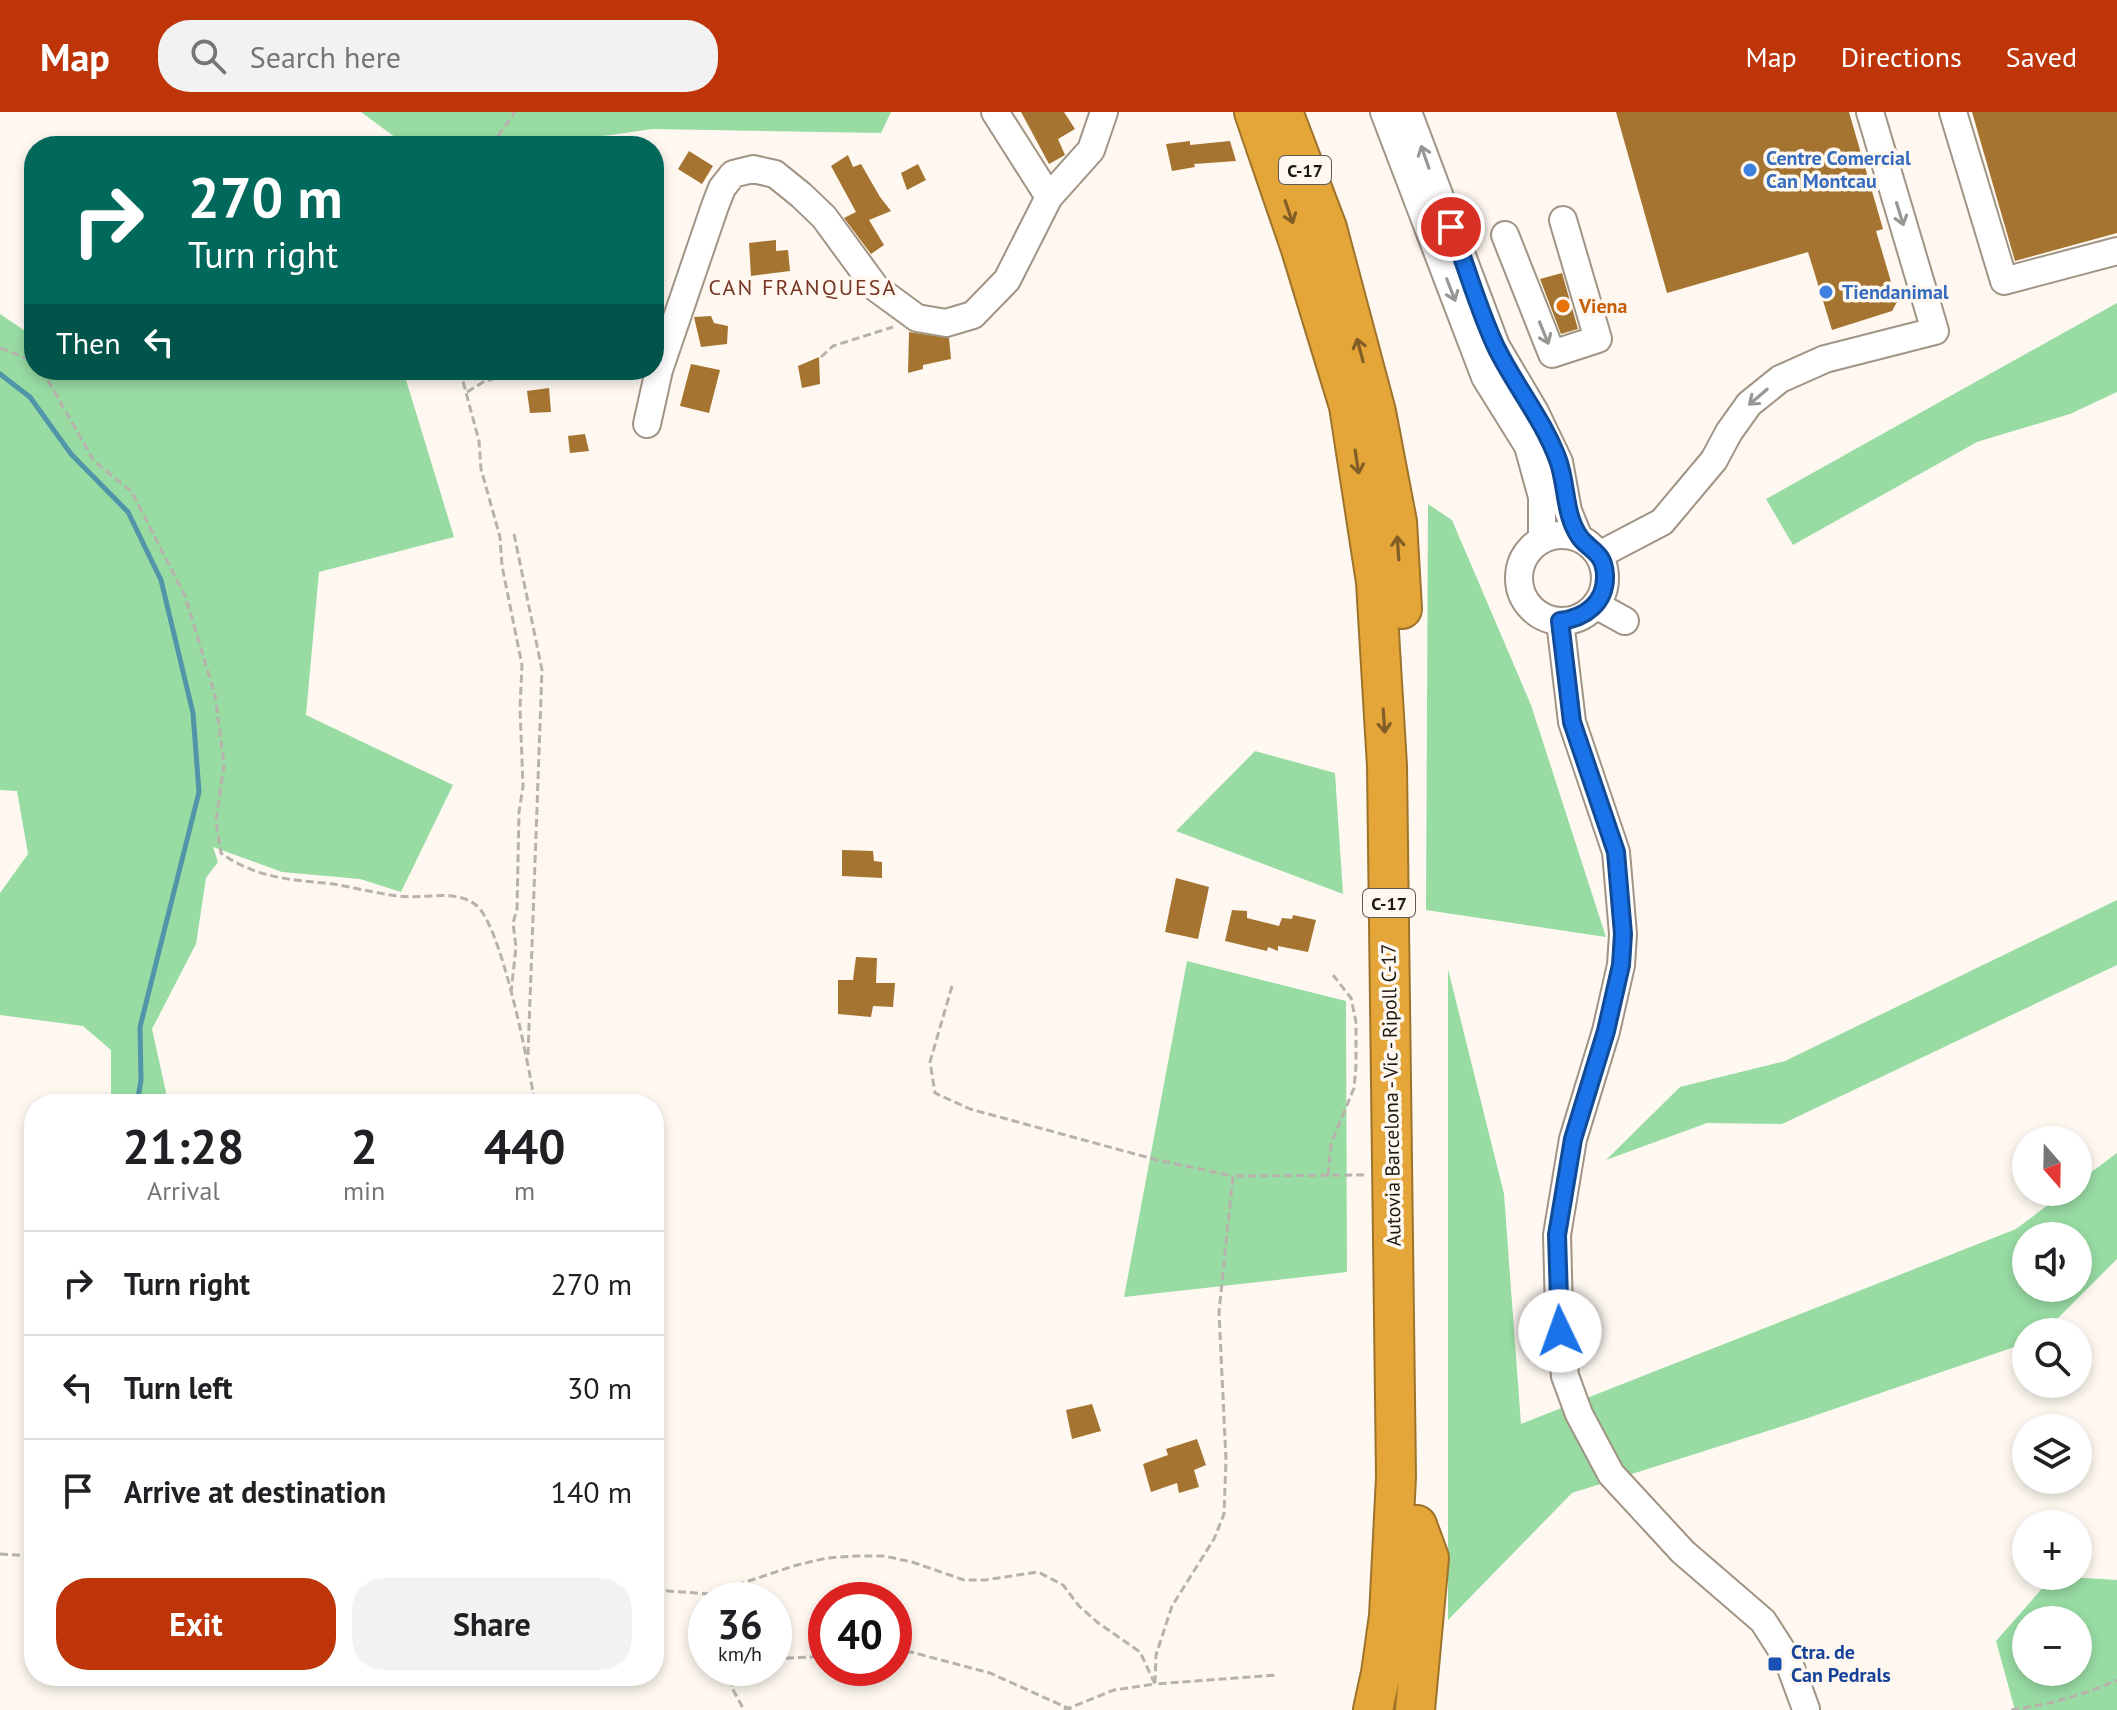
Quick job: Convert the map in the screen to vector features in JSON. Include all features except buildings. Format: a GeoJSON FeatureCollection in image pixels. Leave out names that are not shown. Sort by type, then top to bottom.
{"type":"FeatureCollection","features":[{"type":"Feature","properties":{"kind":"highway","name":"Autovia Barcelona - Vic - Ripoll C-17"},"geometry":{"type":"LineString","coordinates":[[1254,112],[1301,249],[1349,406],[1376,582],[1387,766],[1396,1477],[1389,1616],[1373,1710]]}},
{"type":"Feature","properties":{"kind":"highway","name":"Autovia Barcelona - Vic - Ripoll C-17"},"geometry":{"type":"LineString","coordinates":[[1283,112],[1327,228],[1376,412],[1397,522],[1412,765],[1417,1525],[1409,1628],[1396,1710]]}},
{"type":"Feature","properties":{"kind":"highway"},"geometry":{"type":"LineString","coordinates":[[1415,1710],[1429,1558],[1417,1525]]}},
{"type":"Feature","properties":{"kind":"street"},"geometry":{"type":"LineString","coordinates":[[995,112],[1049,197]]}},
{"type":"Feature","properties":{"kind":"street"},"geometry":{"type":"LineString","coordinates":[[664,355],[715,206],[722,188],[733,174],[753,169],[775,174],[824,217],[876,288],[914,316],[946,323],[973,315],[1007,280],[1049,197],[1091,150],[1104,112]]}},
{"type":"Feature","properties":{"kind":"street"},"geometry":{"type":"LineString","coordinates":[[1384,112],[1485,377],[1528,446],[1542,497],[1542,540]]}},
{"type":"Feature","properties":{"kind":"street"},"geometry":{"type":"LineString","coordinates":[[1408,112],[1496,346],[1535,412],[1559,462],[1568,511],[1589,547],[1605,571],[1604,589],[1596,605],[1573,620],[1560,621],[1534,611],[1520,587],[1523,560],[1542,540],[1554,536],[1589,547],[1662,522],[1714,460],[1749,404],[1780,379],[1825,359],[1935,331],[1870,112]]}},
{"type":"Feature","properties":{"kind":"street"},"geometry":{"type":"LineString","coordinates":[[1953,112],[2004,281],[2117,251]]}},
{"type":"Feature","properties":{"kind":"street"},"geometry":{"type":"LineString","coordinates":[[1505,235],[1552,354],[1598,339],[1563,220]]}},
{"type":"Feature","properties":{"kind":"street"},"geometry":{"type":"LineString","coordinates":[[647,424],[657,380]]}},
{"type":"Feature","properties":{"kind":"street"},"geometry":{"type":"LineString","coordinates":[[1596,605],[1625,621]]}},
{"type":"Feature","properties":{"kind":"street"},"geometry":{"type":"LineString","coordinates":[[1560,621],[1572,722],[1616,852],[1623,934],[1621,965],[1606,1031],[1573,1139],[1557,1235],[1565,1376],[1579,1414],[1611,1474],[1683,1552],[1763,1621],[1788,1660],[1813,1709]]}},
{"type":"Feature","properties":{"kind":"path"},"geometry":{"type":"LineString","coordinates":[[498,136],[515,112]]}},
{"type":"Feature","properties":{"kind":"path"},"geometry":{"type":"LineString","coordinates":[[821,357],[833,346],[895,326],[914,316]]}},
{"type":"Feature","properties":{"kind":"path"},"geometry":{"type":"LineString","coordinates":[[0,348],[24,357]]}},
{"type":"Feature","properties":{"kind":"path"},"geometry":{"type":"LineString","coordinates":[[48,380],[94,461],[132,492],[185,596],[215,695],[224,765],[216,821],[221,853],[239,866],[282,879],[354,886],[399,897],[451,896],[476,905],[494,931],[528,1061],[533,1094]]}},
{"type":"Feature","properties":{"kind":"path"},"geometry":{"type":"LineString","coordinates":[[463,380],[479,441],[481,469],[500,537],[506,588],[522,665],[523,786],[519,812],[517,909],[513,923],[516,947],[511,996]]}},
{"type":"Feature","properties":{"kind":"path"},"geometry":{"type":"LineString","coordinates":[[466,392],[489,380]]}},
{"type":"Feature","properties":{"kind":"path"},"geometry":{"type":"LineString","coordinates":[[514,534],[542,670],[528,1061]]}},
{"type":"Feature","properties":{"kind":"path"},"geometry":{"type":"LineString","coordinates":[[1328,1175],[1331,1144],[1354,1088],[1356,1066],[1356,1022],[1351,998],[1333,975]]}},
{"type":"Feature","properties":{"kind":"path"},"geometry":{"type":"LineString","coordinates":[[952,986],[930,1062],[935,1093],[985,1113],[1157,1160],[1233,1176],[1392,1174]]}},
{"type":"Feature","properties":{"kind":"path"},"geometry":{"type":"LineString","coordinates":[[1155,1684],[1156,1655],[1172,1606],[1214,1539],[1224,1514],[1226,1460],[1219,1312],[1233,1176]]}},
{"type":"Feature","properties":{"kind":"path"},"geometry":{"type":"LineString","coordinates":[[0,1554],[24,1555]]}},
{"type":"Feature","properties":{"kind":"path"},"geometry":{"type":"LineString","coordinates":[[664,1591],[709,1594],[797,1565],[856,1556],[884,1556],[912,1562],[964,1580],[1038,1572],[1063,1585],[1079,1606],[1097,1622],[1140,1652],[1155,1684]]}},
{"type":"Feature","properties":{"kind":"path"},"geometry":{"type":"LineString","coordinates":[[912,1652],[990,1673],[1071,1708]]}},
{"type":"Feature","properties":{"kind":"path"},"geometry":{"type":"LineString","coordinates":[[1064,1710],[1114,1690],[1277,1675]]}},
{"type":"Feature","properties":{"kind":"path"},"geometry":{"type":"LineString","coordinates":[[2011,1710],[2039,1706],[2117,1680]]}},
{"type":"Feature","properties":{"kind":"path"},"geometry":{"type":"LineString","coordinates":[[731,1686],[744,1710]]}},
{"type":"Feature","properties":{"kind":"green space"},"geometry":{"type":"Polygon","coordinates":[[[361,112],[891,112],[881,133],[653,129],[603,136],[393,136],[361,112]]]}},
{"type":"Feature","properties":{"kind":"green space"},"geometry":{"type":"Polygon","coordinates":[[[2117,303],[2117,392],[2070,414],[1977,442],[1793,545],[1766,499],[2117,303]]]}},
{"type":"Feature","properties":{"kind":"green space"},"geometry":{"type":"Polygon","coordinates":[[[0,314],[24,330],[24,380],[406,380],[454,537],[319,572],[306,715],[453,785],[401,892],[360,879],[282,872],[213,847],[218,862],[206,878],[196,944],[152,1029],[166,1094],[111,1094],[111,1050],[83,1026],[0,1015],[0,893],[28,854],[17,791],[0,790],[0,314]]]}},
{"type":"Feature","properties":{"kind":"green space"},"geometry":{"type":"Polygon","coordinates":[[[1428,504],[1452,520],[1531,705],[1606,937],[1426,910],[1428,504]]]}},
{"type":"Feature","properties":{"kind":"green space"},"geometry":{"type":"Polygon","coordinates":[[[1255,751],[1335,773],[1343,894],[1176,831],[1255,751]]]}},
{"type":"Feature","properties":{"kind":"green space"},"geometry":{"type":"Polygon","coordinates":[[[2117,900],[2117,965],[1782,1124],[1707,1123],[1606,1160],[1680,1087],[1785,1061],[2117,900]]]}},
{"type":"Feature","properties":{"kind":"green space"},"geometry":{"type":"Polygon","coordinates":[[[1187,961],[1346,1001],[1347,1272],[1124,1297],[1187,961]]]}},
{"type":"Feature","properties":{"kind":"green space"},"geometry":{"type":"Polygon","coordinates":[[[1448,969],[1504,1194],[1521,1424],[2012,1231],[2012,1302],[2074,1302],[2058,1318],[2012,1318],[2012,1348],[1802,1420],[1572,1493],[1448,1620],[1448,969]]]}},
{"type":"Feature","properties":{"kind":"green space"},"geometry":{"type":"Polygon","coordinates":[[[2117,1153],[2117,1259],[2092,1284],[2092,1222],[2025,1222],[2046,1206],[2092,1206],[2092,1172],[2117,1153]]]}},
{"type":"Feature","properties":{"kind":"green space"},"geometry":{"type":"Polygon","coordinates":[[[2092,1578],[2117,1580],[2117,1710],[2015,1710],[1996,1641],[2012,1623],[2012,1686],[2092,1686],[2092,1606],[2027,1606],[2041,1590],[2092,1590],[2092,1578]]]}},
{"type":"Feature","properties":{"kind":"waterway"},"geometry":{"type":"LineString","coordinates":[[0,374],[30,397],[71,454],[128,512],[161,580],[193,713],[199,792],[140,1027],[139,1094]]}},
{"type":"Feature","properties":{"kind":"place","name":"Centre Comercial Can Montcau"},"geometry":{"type":"Point","coordinates":[1750,170]}},
{"type":"Feature","properties":{"kind":"place","name":"Tiendanimal"},"geometry":{"type":"Point","coordinates":[1826,292]}},
{"type":"Feature","properties":{"kind":"place","name":"Viena"},"geometry":{"type":"Point","coordinates":[1563,306]}},
{"type":"Feature","properties":{"kind":"place","name":"Ctra. de Can Pedrals"},"geometry":{"type":"Point","coordinates":[1775,1664]}},
{"type":"Feature","properties":{"kind":"district","name":"CAN FRANQUESA"},"geometry":{"type":"Point","coordinates":[803,287]}},
{"type":"Feature","properties":{"kind":"route"},"geometry":{"type":"LineString","coordinates":[[1451,227],[1496,346],[1535,412],[1559,462],[1568,511],[1579,538],[1599,555],[1605,571],[1604,589],[1596,605],[1573,620],[1560,621],[1572,722],[1616,852],[1623,934],[1621,965],[1606,1031],[1573,1139],[1557,1235],[1560,1331]]}}]}
